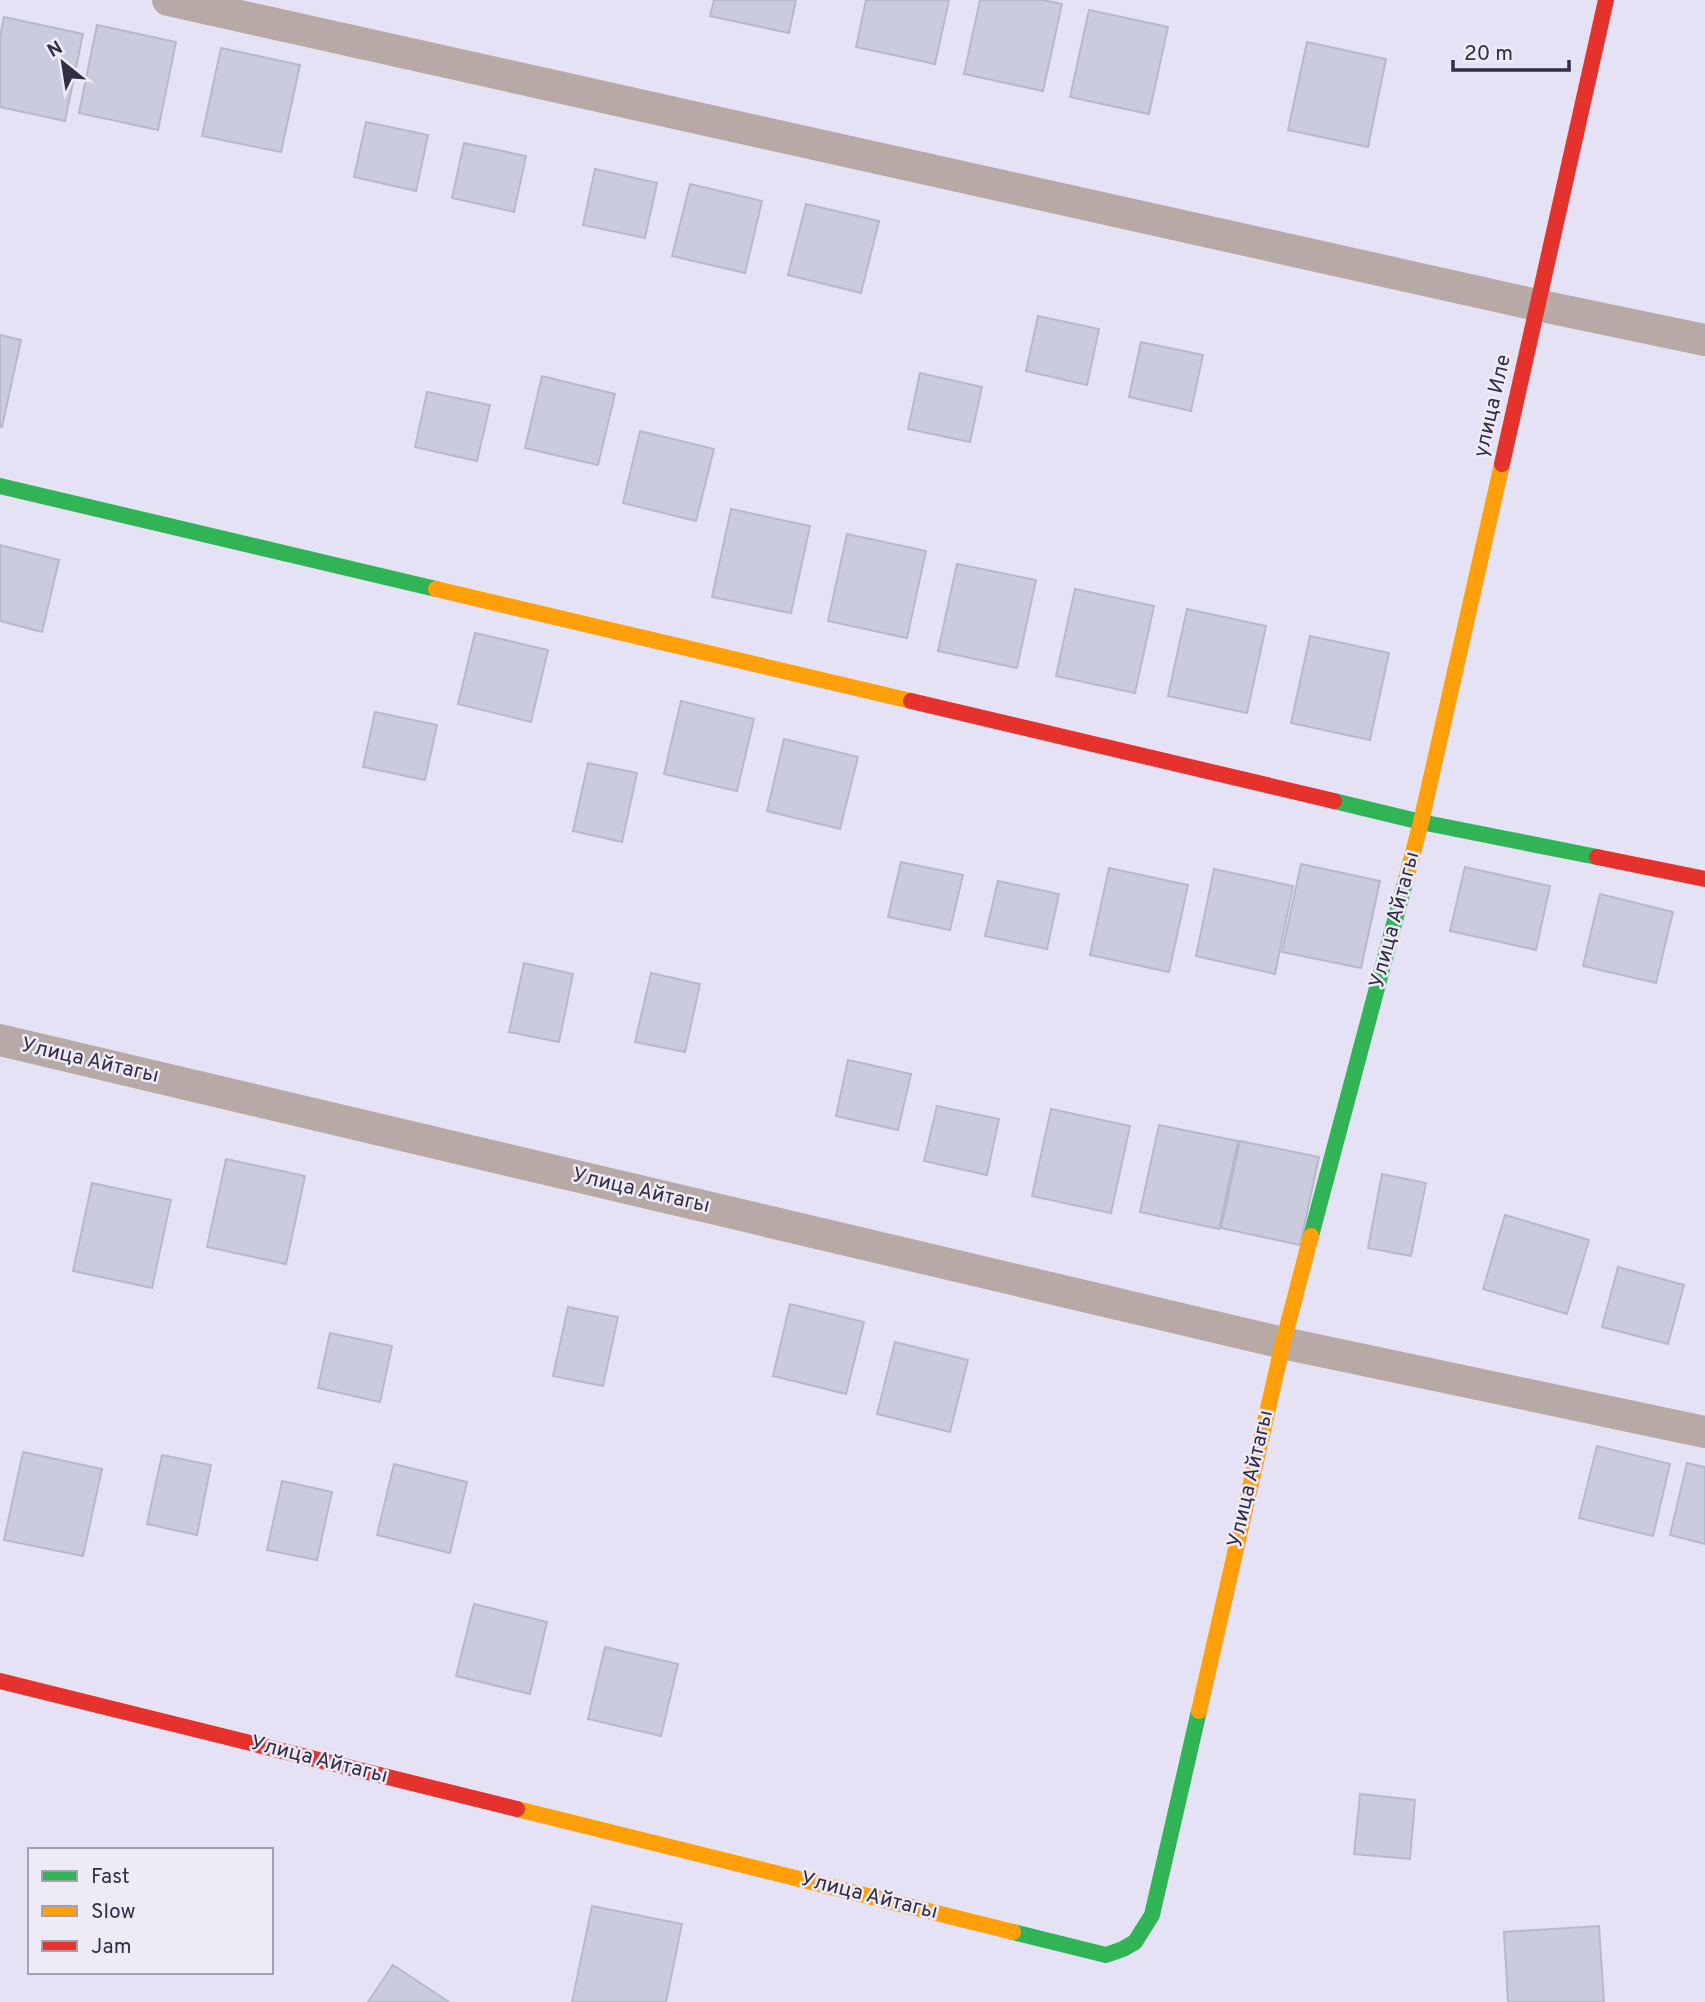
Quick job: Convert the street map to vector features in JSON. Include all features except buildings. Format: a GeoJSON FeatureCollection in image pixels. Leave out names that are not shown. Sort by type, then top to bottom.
{"type":"FeatureCollection","features":[{"type":"Feature","properties":{"kind":"street"},"geometry":{"type":"LineString","coordinates":[[168,0],[1537,305],[1705,340]]}},
{"type":"Feature","properties":{"kind":"street","name":"улица Иле"},"geometry":{"type":"LineString","coordinates":[[1421,822],[1606,0]]}},
{"type":"Feature","properties":{"kind":"street"},"geometry":{"type":"LineString","coordinates":[[0,485],[1421,822],[1705,879]]}},
{"type":"Feature","properties":{"kind":"street","name":"Улица Айтагы"},"geometry":{"type":"LineString","coordinates":[[0,1681],[1106,1955],[1125,1951],[1140,1937],[1152,1915],[1283,1343],[1421,822]]}},
{"type":"Feature","properties":{"kind":"street","name":"Улица Айтагы"},"geometry":{"type":"LineString","coordinates":[[0,1040],[1283,1343],[1705,1433]]}},
{"type":"Feature","properties":{"kind":"traffic: fast"},"geometry":{"type":"LineString","coordinates":[[0,486],[436,589]]}},
{"type":"Feature","properties":{"kind":"traffic: fast"},"geometry":{"type":"LineString","coordinates":[[1334,801],[1421,822],[1597,857]]}},
{"type":"Feature","properties":{"kind":"traffic: fast"},"geometry":{"type":"LineString","coordinates":[[1311,1236],[1406,879]]}},
{"type":"Feature","properties":{"kind":"traffic: fast"},"geometry":{"type":"LineString","coordinates":[[1013,1932],[1106,1955],[1135,1942],[1152,1915],[1199,1711]]}},
{"type":"Feature","properties":{"kind":"traffic: slow"},"geometry":{"type":"LineString","coordinates":[[1406,879],[1502,464]]}},
{"type":"Feature","properties":{"kind":"traffic: slow"},"geometry":{"type":"LineString","coordinates":[[436,589],[911,701]]}},
{"type":"Feature","properties":{"kind":"traffic: slow"},"geometry":{"type":"LineString","coordinates":[[1199,1711],[1283,1343],[1311,1236]]}},
{"type":"Feature","properties":{"kind":"traffic: slow"},"geometry":{"type":"LineString","coordinates":[[517,1809],[1013,1932]]}},
{"type":"Feature","properties":{"kind":"traffic: jam"},"geometry":{"type":"LineString","coordinates":[[1502,464],[1606,0]]}},
{"type":"Feature","properties":{"kind":"traffic: jam"},"geometry":{"type":"LineString","coordinates":[[911,701],[1334,801]]}},
{"type":"Feature","properties":{"kind":"traffic: jam"},"geometry":{"type":"LineString","coordinates":[[1597,857],[1705,879]]}},
{"type":"Feature","properties":{"kind":"traffic: jam"},"geometry":{"type":"LineString","coordinates":[[0,1681],[517,1809]]}}]}
